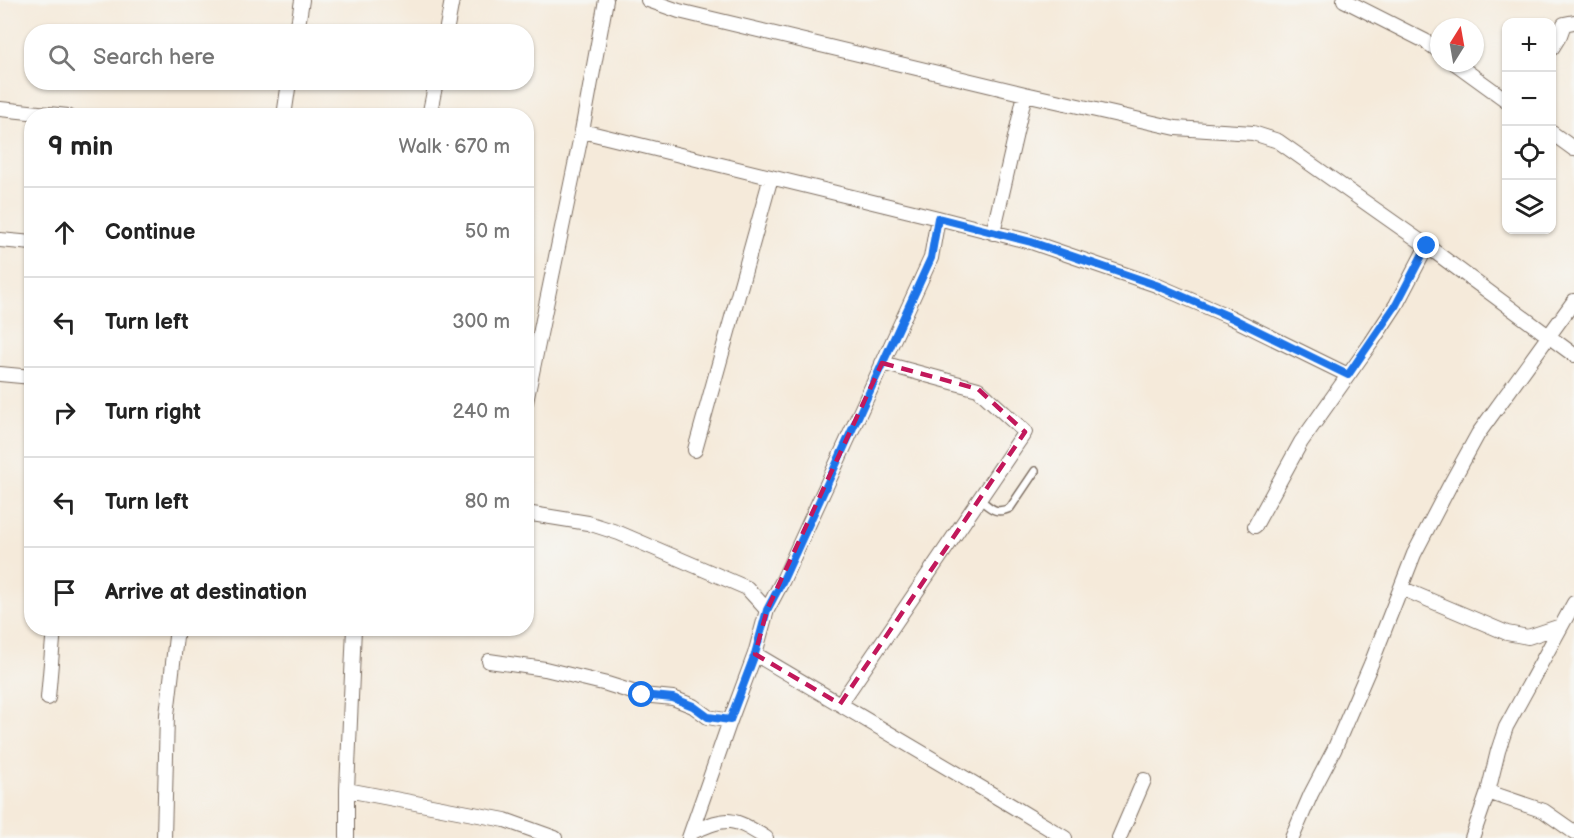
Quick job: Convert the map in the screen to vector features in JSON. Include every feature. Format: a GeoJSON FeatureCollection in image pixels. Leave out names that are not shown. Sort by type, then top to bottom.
{"type":"FeatureCollection","features":[{"type":"Feature","properties":{"kind":"street"},"geometry":{"type":"LineString","coordinates":[[297,24],[298,0]]}},
{"type":"Feature","properties":{"kind":"street"},"geometry":{"type":"LineString","coordinates":[[448,24],[452,0]]}},
{"type":"Feature","properties":{"kind":"street"},"geometry":{"type":"LineString","coordinates":[[534,363],[582,131],[606,0]]}},
{"type":"Feature","properties":{"kind":"street"},"geometry":{"type":"LineString","coordinates":[[648,0],[679,11],[1176,128],[1253,133],[1278,141],[1427,246],[1574,355]]}},
{"type":"Feature","properties":{"kind":"street"},"geometry":{"type":"LineString","coordinates":[[1344,0],[1430,45]]}},
{"type":"Feature","properties":{"kind":"street"},"geometry":{"type":"LineString","coordinates":[[1556,41],[1564,24],[1574,22]]}},
{"type":"Feature","properties":{"kind":"street"},"geometry":{"type":"LineString","coordinates":[[1467,72],[1502,97]]}},
{"type":"Feature","properties":{"kind":"street"},"geometry":{"type":"LineString","coordinates":[[285,108],[288,90]]}},
{"type":"Feature","properties":{"kind":"street"},"geometry":{"type":"LineString","coordinates":[[430,108],[434,90]]}},
{"type":"Feature","properties":{"kind":"street"},"geometry":{"type":"LineString","coordinates":[[993,233],[1025,94]]}},
{"type":"Feature","properties":{"kind":"street"},"geometry":{"type":"LineString","coordinates":[[0,109],[24,111]]}},
{"type":"Feature","properties":{"kind":"street"},"geometry":{"type":"LineString","coordinates":[[582,131],[1031,242],[1156,285],[1230,317],[1348,375]]}},
{"type":"Feature","properties":{"kind":"street"},"geometry":{"type":"LineString","coordinates":[[1556,136],[1574,149]]}},
{"type":"Feature","properties":{"kind":"street"},"geometry":{"type":"LineString","coordinates":[[695,450],[771,177]]}},
{"type":"Feature","properties":{"kind":"street"},"geometry":{"type":"LineString","coordinates":[[691,835],[755,654],[767,610],[783,580],[931,258],[938,218]]}},
{"type":"Feature","properties":{"kind":"street"},"geometry":{"type":"LineString","coordinates":[[0,240],[24,242]]}},
{"type":"Feature","properties":{"kind":"street"},"geometry":{"type":"LineString","coordinates":[[1255,526],[1301,442],[1396,305],[1427,246]]}},
{"type":"Feature","properties":{"kind":"street"},"geometry":{"type":"LineString","coordinates":[[1292,838],[1311,794],[1334,750],[1371,664],[1414,554],[1478,434],[1574,301]]}},
{"type":"Feature","properties":{"kind":"street"},"geometry":{"type":"LineString","coordinates":[[840,704],[1025,432],[978,389],[882,363]]}},
{"type":"Feature","properties":{"kind":"street"},"geometry":{"type":"LineString","coordinates":[[0,374],[24,376]]}},
{"type":"Feature","properties":{"kind":"street"},"geometry":{"type":"LineString","coordinates":[[534,514],[588,523],[619,533],[747,588],[767,610]]}},
{"type":"Feature","properties":{"kind":"street"},"geometry":{"type":"LineString","coordinates":[[1401,588],[1507,633],[1528,637],[1561,626]]}},
{"type":"Feature","properties":{"kind":"street"},"geometry":{"type":"LineString","coordinates":[[1472,838],[1488,792],[1506,727],[1574,603]]}},
{"type":"Feature","properties":{"kind":"street"},"geometry":{"type":"LineString","coordinates":[[48,698],[53,636]]}},
{"type":"Feature","properties":{"kind":"street"},"geometry":{"type":"LineString","coordinates":[[164,838],[167,715],[176,636]]}},
{"type":"Feature","properties":{"kind":"street"},"geometry":{"type":"LineString","coordinates":[[347,838],[354,636]]}},
{"type":"Feature","properties":{"kind":"street"},"geometry":{"type":"LineString","coordinates":[[755,654],[1065,838]]}},
{"type":"Feature","properties":{"kind":"street"},"geometry":{"type":"LineString","coordinates":[[489,661],[545,669],[642,695],[673,698],[693,706],[708,717],[730,720]]}},
{"type":"Feature","properties":{"kind":"street"},"geometry":{"type":"LineString","coordinates":[[1119,838],[1144,780]]}},
{"type":"Feature","properties":{"kind":"street"},"geometry":{"type":"LineString","coordinates":[[347,789],[505,820],[555,838]]}},
{"type":"Feature","properties":{"kind":"street"},"geometry":{"type":"LineString","coordinates":[[1488,792],[1544,811],[1574,832]]}},
{"type":"Feature","properties":{"kind":"street"},"geometry":{"type":"LineString","coordinates":[[691,835],[710,824],[727,820],[742,823],[766,838]]}},
{"type":"Feature","properties":{"kind":"lane"},"geometry":{"type":"LineString","coordinates":[[979,499],[996,511],[1010,508],[1035,471]]}},
{"type":"Feature","properties":{"kind":"highlighted area"},"geometry":{"type":"Polygon","coordinates":[[[882,363],[978,389],[1025,432],[840,704],[755,654],[767,610],[882,363]]]}},
{"type":"Feature","properties":{"kind":"route"},"geometry":{"type":"LineString","coordinates":[[642,695],[673,698],[693,706],[708,717],[730,720],[755,654],[767,610],[783,580],[931,258],[938,218],[1031,242],[1156,285],[1230,317],[1348,375],[1396,305],[1427,246]]}}]}
